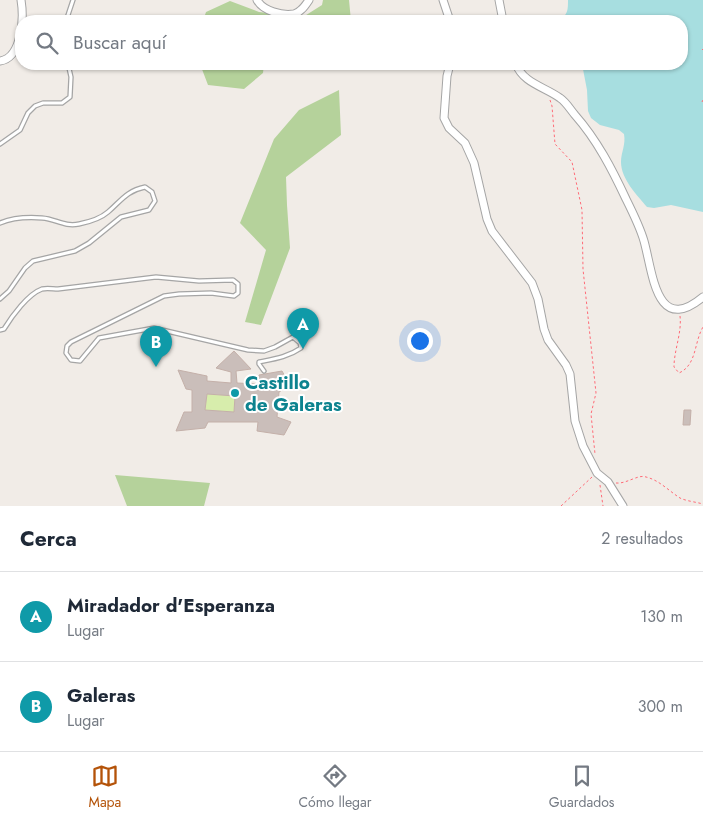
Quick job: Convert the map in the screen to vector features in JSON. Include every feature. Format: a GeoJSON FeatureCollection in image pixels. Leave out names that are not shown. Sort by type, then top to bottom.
{"type":"FeatureCollection","features":[{"type":"Feature","properties":{"kind":"street"},"geometry":{"type":"LineString","coordinates":[[22,0],[22,15]]}},
{"type":"Feature","properties":{"kind":"street"},"geometry":{"type":"LineString","coordinates":[[257,0],[267,10],[285,14],[294,14],[302,10],[309,0]]}},
{"type":"Feature","properties":{"kind":"street"},"geometry":{"type":"LineString","coordinates":[[443,0],[448,15]]}},
{"type":"Feature","properties":{"kind":"street"},"geometry":{"type":"LineString","coordinates":[[499,0],[502,15]]}},
{"type":"Feature","properties":{"kind":"street"},"geometry":{"type":"LineString","coordinates":[[0,61],[4,61],[15,51]]}},
{"type":"Feature","properties":{"kind":"street"},"geometry":{"type":"LineString","coordinates":[[448,70],[444,118],[449,128],[465,143],[474,163],[487,220],[492,231],[532,282],[548,340],[566,365],[570,374],[575,420],[584,446],[597,473],[608,482],[623,506]]}},
{"type":"Feature","properties":{"kind":"street"},"geometry":{"type":"LineString","coordinates":[[518,70],[526,78],[561,98],[598,144],[626,199],[643,239],[653,281],[661,300],[668,307],[680,310],[703,297]]}},
{"type":"Feature","properties":{"kind":"lane"},"geometry":{"type":"LineString","coordinates":[[68,15],[73,0]]}},
{"type":"Feature","properties":{"kind":"lane"},"geometry":{"type":"LineString","coordinates":[[0,144],[20,130],[28,113],[35,106],[43,103],[62,103],[70,97],[70,70]]}},
{"type":"Feature","properties":{"kind":"lane"},"geometry":{"type":"LineString","coordinates":[[0,223],[23,218],[43,218],[63,225],[91,221],[106,214],[134,189],[145,187],[152,192],[155,201],[149,210],[121,217],[89,243],[75,251],[33,261],[25,268],[9,291],[0,299]]}},
{"type":"Feature","properties":{"kind":"lane"},"geometry":{"type":"LineString","coordinates":[[0,330],[4,329],[11,317],[35,292],[44,288],[58,289],[156,277],[199,281],[233,280],[238,284],[238,293],[234,296],[211,293],[164,296],[71,342],[67,346],[66,353],[71,360],[80,361],[99,338],[154,328],[248,350],[264,351],[293,338],[300,343],[301,348],[296,352],[287,356],[259,362],[258,364],[264,371]]}},
{"type":"Feature","properties":{"kind":"path"},"geometry":{"type":"LineString","coordinates":[[546,90],[552,106],[556,144],[572,162],[582,210],[583,269],[596,393],[591,414],[595,453]]}},
{"type":"Feature","properties":{"kind":"path"},"geometry":{"type":"LineString","coordinates":[[680,310],[681,324],[674,359],[674,367],[679,373],[691,364],[703,327]]}},
{"type":"Feature","properties":{"kind":"path"},"geometry":{"type":"LineString","coordinates":[[561,506],[597,473],[602,489],[603,506]]}},
{"type":"Feature","properties":{"kind":"path"},"geometry":{"type":"LineString","coordinates":[[608,482],[618,484],[645,476],[662,484],[681,499],[703,504]]}},
{"type":"Feature","properties":{"kind":"green space"},"geometry":{"type":"Polygon","coordinates":[[[323,0],[349,0],[350,15],[306,15],[322,5],[323,0]]]}},
{"type":"Feature","properties":{"kind":"green space"},"geometry":{"type":"Polygon","coordinates":[[[230,1],[259,12],[285,15],[205,15],[206,12],[230,1]]]}},
{"type":"Feature","properties":{"kind":"green space"},"geometry":{"type":"Polygon","coordinates":[[[202,70],[263,70],[263,73],[244,89],[208,85],[202,70]]]}},
{"type":"Feature","properties":{"kind":"green space"},"geometry":{"type":"Polygon","coordinates":[[[339,90],[341,135],[286,177],[290,248],[261,325],[245,322],[266,250],[240,223],[274,139],[299,110],[339,90]]]}},
{"type":"Feature","properties":{"kind":"green space"},"geometry":{"type":"Polygon","coordinates":[[[207,394],[235,396],[234,412],[205,410],[207,394]]]}},
{"type":"Feature","properties":{"kind":"green space"},"geometry":{"type":"Polygon","coordinates":[[[115,475],[210,483],[204,506],[127,506],[115,475]]]}},
{"type":"Feature","properties":{"kind":"water"},"geometry":{"type":"Polygon","coordinates":[[[568,0],[703,0],[703,212],[671,205],[654,208],[647,207],[630,186],[624,175],[621,158],[624,134],[619,130],[600,125],[591,118],[588,111],[583,70],[688,70],[688,15],[565,15],[568,0]]]}},
{"type":"Feature","properties":{"kind":"building","name":"Castillo de Galeras"},"geometry":{"type":"Polygon","coordinates":[[[234,351],[251,369],[236,371],[237,383],[258,384],[259,375],[282,371],[290,385],[279,392],[277,417],[291,422],[284,435],[257,431],[258,422],[208,422],[205,428],[176,431],[184,412],[192,412],[192,390],[186,389],[178,370],[207,376],[207,381],[231,383],[231,372],[216,368],[234,351]],[[207,394],[205,410],[234,412],[235,396],[207,394]]]}},
{"type":"Feature","properties":{"kind":"building"},"geometry":{"type":"Polygon","coordinates":[[[684,410],[691,410],[690,425],[683,425],[684,410]]]}},
{"type":"Feature","properties":{"kind":"place","name":"Miradador d'Esperanza"},"geometry":{"type":"Point","coordinates":[303,349]}},
{"type":"Feature","properties":{"kind":"place","name":"Galeras"},"geometry":{"type":"Point","coordinates":[156,367]}},
{"type":"Feature","properties":{"kind":"place","name":"Castillo de Galeras"},"geometry":{"type":"Point","coordinates":[235,393]}}]}
